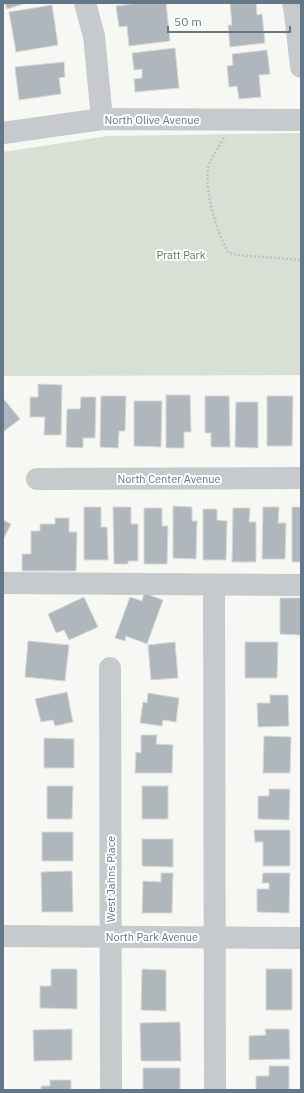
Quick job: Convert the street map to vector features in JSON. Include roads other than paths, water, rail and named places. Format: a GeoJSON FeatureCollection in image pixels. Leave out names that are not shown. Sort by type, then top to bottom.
{"type":"FeatureCollection","features":[{"type":"Feature","properties":{"kind":"street"},"geometry":{"type":"LineString","coordinates":[[84,3],[94,36],[102,119]]}},
{"type":"Feature","properties":{"kind":"street"},"geometry":{"type":"LineString","coordinates":[[293,3],[301,67]]}},
{"type":"Feature","properties":{"kind":"street","name":"North Olive Avenue"},"geometry":{"type":"LineString","coordinates":[[3,133],[102,119],[301,120]]}},
{"type":"Feature","properties":{"kind":"street","name":"North Center Avenue"},"geometry":{"type":"LineString","coordinates":[[37,479],[301,478]]}},
{"type":"Feature","properties":{"kind":"street"},"geometry":{"type":"LineString","coordinates":[[3,583],[301,585]]}},
{"type":"Feature","properties":{"kind":"street"},"geometry":{"type":"LineString","coordinates":[[214,585],[216,938],[215,1090]]}},
{"type":"Feature","properties":{"kind":"street","name":"West Jahns Place"},"geometry":{"type":"LineString","coordinates":[[110,668],[111,1090]]}},
{"type":"Feature","properties":{"kind":"street","name":"North Park Avenue"},"geometry":{"type":"LineString","coordinates":[[3,936],[301,938]]}},
{"type":"Feature","properties":{"kind":"park label","name":"Pratt Park"},"geometry":{"type":"Point","coordinates":[181,255]}}]}
